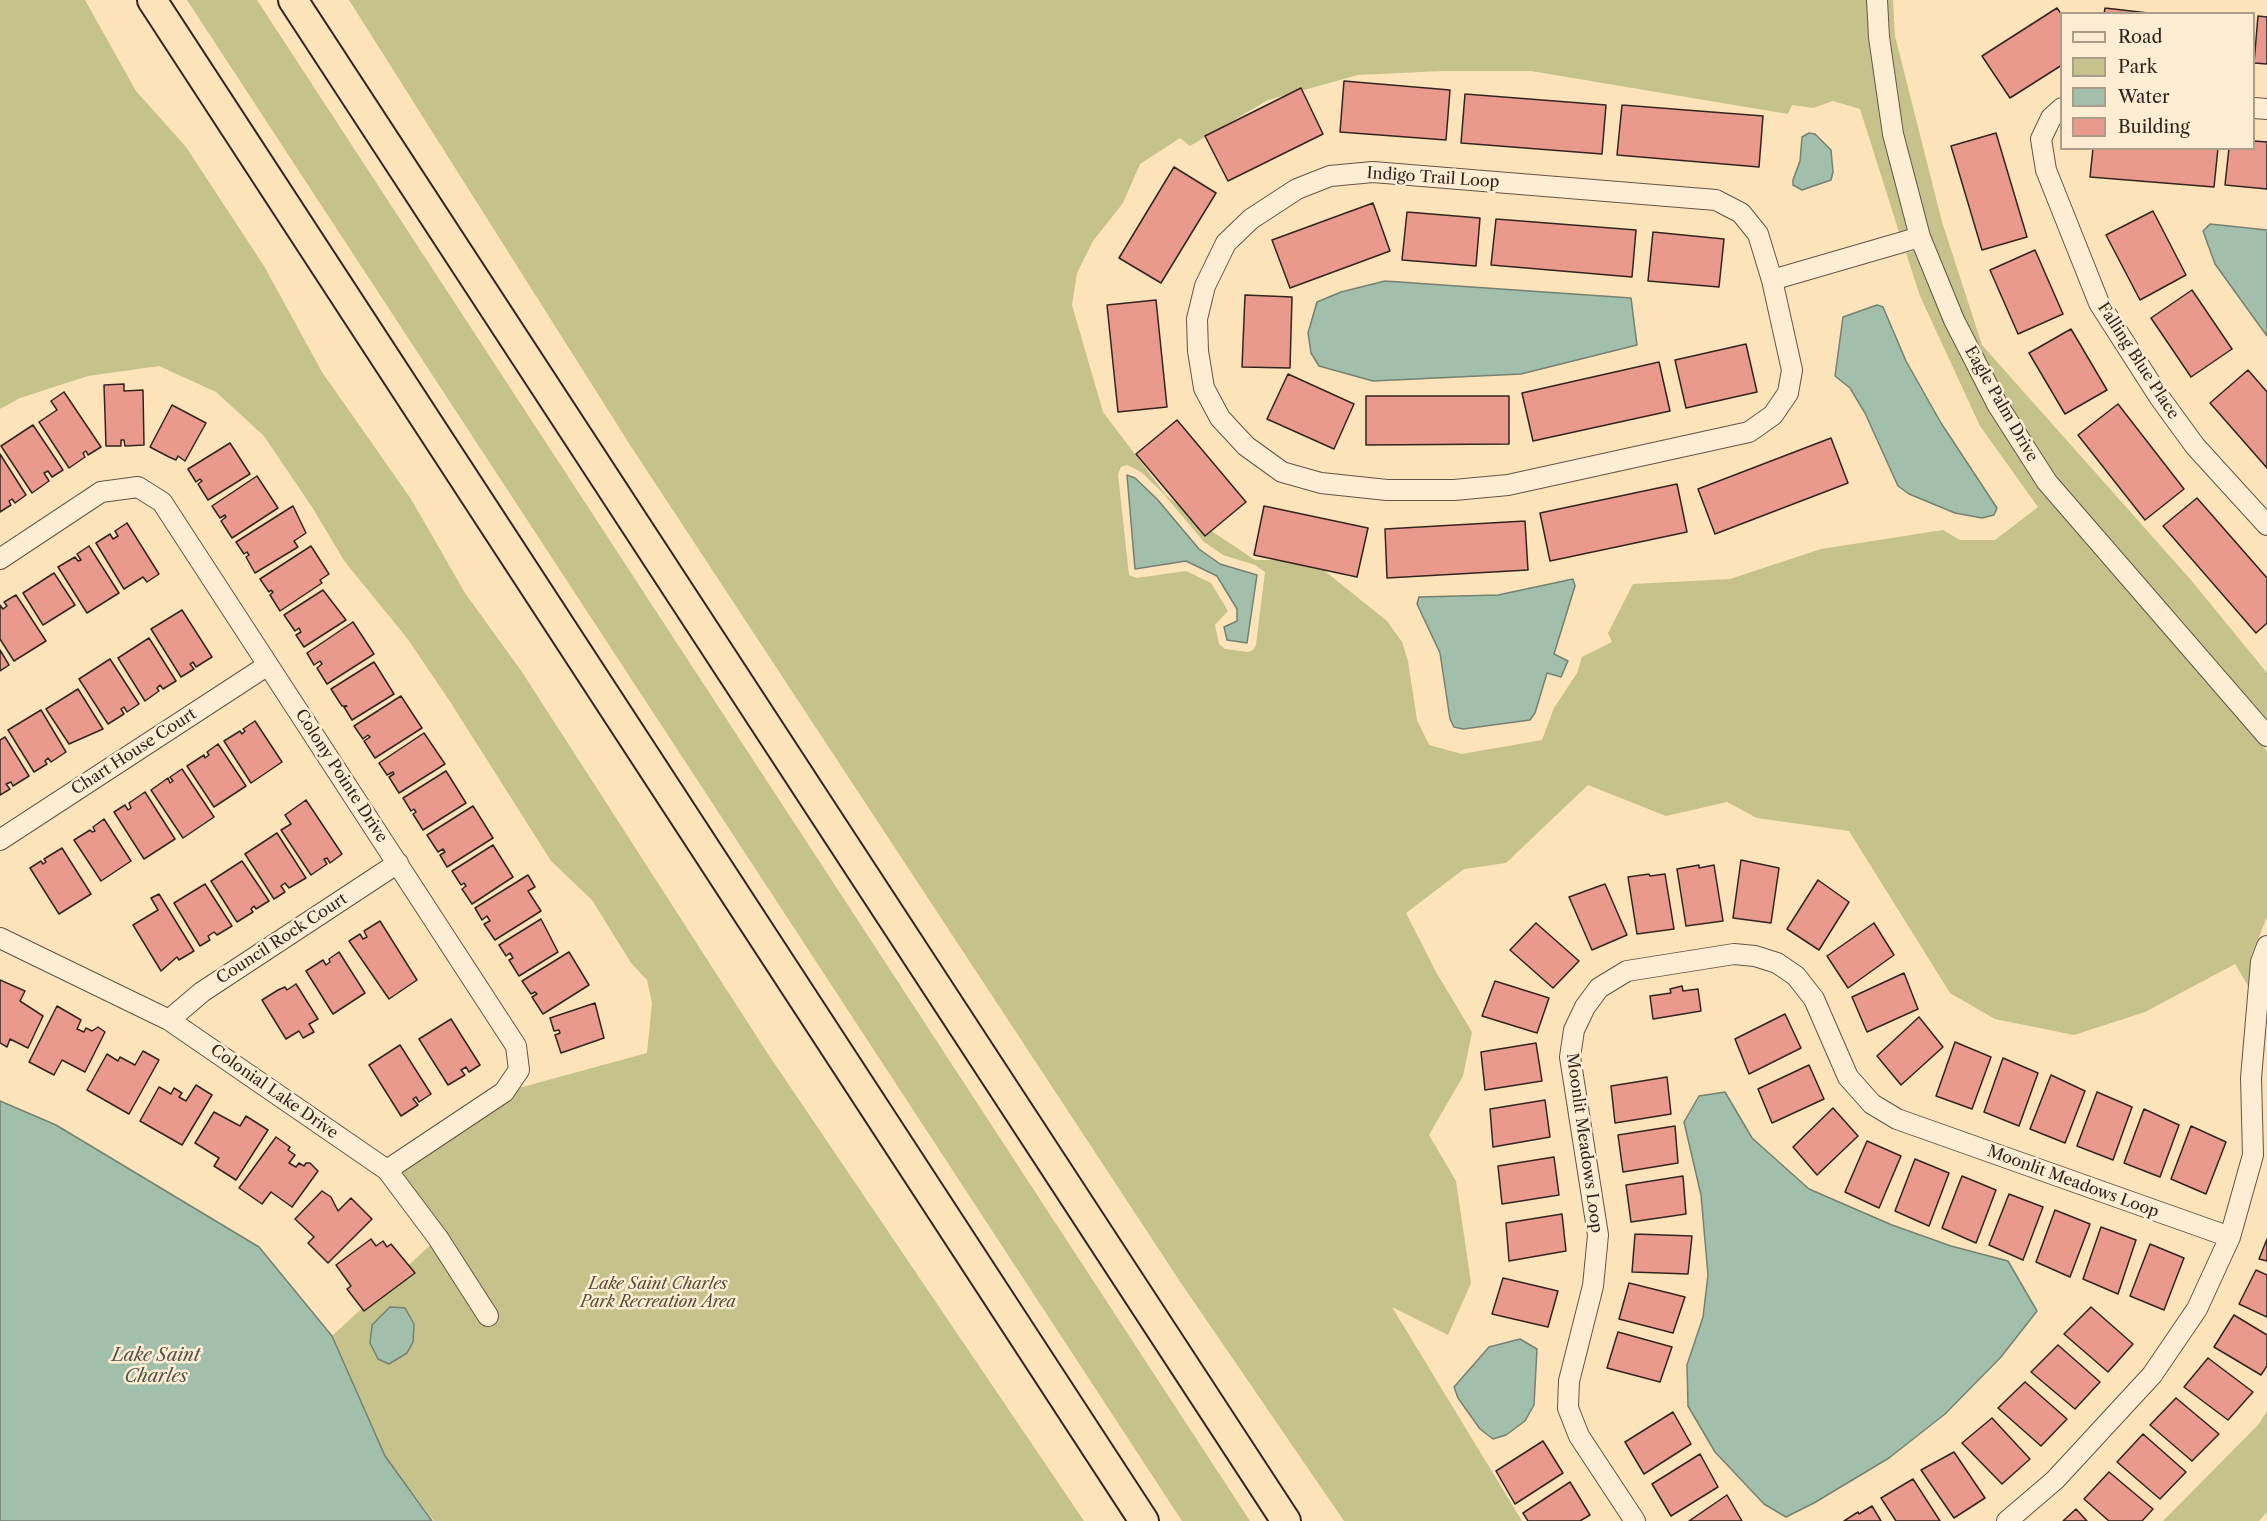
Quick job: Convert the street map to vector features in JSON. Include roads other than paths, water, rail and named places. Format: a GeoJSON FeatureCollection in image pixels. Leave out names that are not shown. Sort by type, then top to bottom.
{"type":"FeatureCollection","features":[{"type":"Feature","properties":{"kind":"highway"},"geometry":{"type":"LineString","coordinates":[[152,0],[1144,1521]]}},
{"type":"Feature","properties":{"kind":"highway"},"geometry":{"type":"LineString","coordinates":[[293,0],[1286,1521]]}},
{"type":"Feature","properties":{"kind":"street","name":"Eagle Palm Drive"},"geometry":{"type":"LineString","coordinates":[[1877,0],[1879,37],[1893,134],[1920,237],[1954,320],[1986,383],[2047,482],[2267,736]]}},
{"type":"Feature","properties":{"kind":"street","name":"Falling Blue Place"},"geometry":{"type":"LineString","coordinates":[[2060,109],[2051,118],[2041,139],[2046,170],[2098,303],[2160,398],[2195,446],[2267,525]]}},
{"type":"Feature","properties":{"kind":"street","name":"Indigo Trail Loop"},"geometry":{"type":"LineString","coordinates":[[1373,172],[1716,200],[1741,213],[1758,234],[1772,280],[1792,370],[1788,393],[1773,415],[1749,432],[1508,485],[1454,490],[1388,490],[1321,483],[1282,472],[1246,446],[1220,418],[1204,388],[1197,351],[1197,319],[1205,286],[1226,243],[1251,219],[1297,189],[1330,176],[1373,172]]}},
{"type":"Feature","properties":{"kind":"street"},"geometry":{"type":"LineString","coordinates":[[1772,280],[1920,237]]}},
{"type":"Feature","properties":{"kind":"street","name":"Colony Pointe Drive"},"geometry":{"type":"LineString","coordinates":[[0,559],[101,492],[138,487],[162,502],[516,1046],[519,1070],[504,1092],[387,1170]]}},
{"type":"Feature","properties":{"kind":"street","name":"Chart House Court"},"geometry":{"type":"LineString","coordinates":[[0,840],[267,665]]}},
{"type":"Feature","properties":{"kind":"street","name":"Council Rock Court"},"geometry":{"type":"LineString","coordinates":[[170,1020],[202,992],[398,863]]}},
{"type":"Feature","properties":{"kind":"street","name":"Colonial Lake Drive"},"geometry":{"type":"LineString","coordinates":[[0,938],[170,1020],[387,1170],[438,1238],[488,1316]]}},
{"type":"Feature","properties":{"kind":"street"},"geometry":{"type":"LineString","coordinates":[[2007,1521],[2055,1480],[2152,1375],[2197,1309],[2230,1237],[2253,1155],[2251,1078],[2261,962],[2267,946]]}},
{"type":"Feature","properties":{"kind":"street","name":"Moonlit Meadows Loop"},"geometry":{"type":"LineString","coordinates":[[1635,1521],[1579,1436],[1568,1408],[1569,1381],[1593,1286],[1598,1235],[1570,1057],[1574,1030],[1585,1007],[1599,988],[1627,971],[1734,954],[1755,956],[1777,963],[1796,976],[1814,999],[1848,1077],[1872,1104],[1897,1119],[2230,1237]]}},
{"type":"Feature","properties":{"kind":"water"},"geometry":{"type":"Polygon","coordinates":[[[1809,133],[1815,134],[1831,150],[1833,172],[1831,180],[1802,190],[1793,185],[1793,180],[1800,161],[1802,137],[1809,133]]]}},
{"type":"Feature","properties":{"kind":"water"},"geometry":{"type":"Polygon","coordinates":[[[2210,224],[2267,230],[2267,336],[2215,264],[2203,231],[2210,224]]]}},
{"type":"Feature","properties":{"kind":"water"},"geometry":{"type":"Polygon","coordinates":[[[1385,281],[1631,298],[1637,345],[1521,374],[1373,381],[1319,366],[1311,353],[1308,333],[1317,302],[1341,292],[1385,281]]]}},
{"type":"Feature","properties":{"kind":"water"},"geometry":{"type":"Polygon","coordinates":[[[1877,305],[1883,307],[1906,361],[1941,423],[1997,508],[1994,515],[1982,518],[1955,513],[1909,494],[1898,486],[1865,413],[1850,388],[1835,376],[1843,317],[1877,305]]]}},
{"type":"Feature","properties":{"kind":"water"},"geometry":{"type":"Polygon","coordinates":[[[1127,475],[1135,478],[1157,499],[1199,549],[1220,564],[1257,575],[1247,643],[1227,640],[1224,627],[1237,621],[1237,609],[1217,576],[1186,561],[1135,569],[1127,475]]]}},
{"type":"Feature","properties":{"kind":"water"},"geometry":{"type":"Polygon","coordinates":[[[1573,579],[1575,586],[1554,654],[1568,661],[1561,677],[1547,673],[1535,713],[1530,720],[1463,729],[1454,727],[1450,719],[1440,653],[1417,604],[1419,597],[1498,595],[1573,579]]]}},
{"type":"Feature","properties":{"kind":"water"},"geometry":{"type":"Polygon","coordinates":[[[1725,1092],[1752,1138],[1809,1189],[1892,1225],[1951,1246],[2008,1261],[2037,1311],[2001,1357],[1945,1414],[1889,1458],[1786,1517],[1764,1504],[1715,1452],[1688,1406],[1687,1365],[1703,1317],[1708,1275],[1701,1195],[1684,1122],[1699,1096],[1725,1092]]]}},
{"type":"Feature","properties":{"kind":"water","name":"Lake Saint Charles"},"geometry":{"type":"Polygon","coordinates":[[[0,1101],[56,1125],[259,1247],[332,1336],[385,1456],[432,1521],[0,1521],[0,1101]]]}},
{"type":"Feature","properties":{"kind":"water"},"geometry":{"type":"Polygon","coordinates":[[[390,1307],[405,1308],[414,1324],[413,1342],[407,1353],[389,1364],[378,1359],[370,1343],[372,1325],[390,1307]]]}},
{"type":"Feature","properties":{"kind":"water"},"geometry":{"type":"Polygon","coordinates":[[[1520,1339],[1537,1349],[1534,1405],[1525,1421],[1506,1435],[1493,1439],[1480,1429],[1458,1398],[1454,1387],[1489,1347],[1520,1339]]]}},
{"type":"Feature","properties":{"kind":"park label","name":"Lake Saint Charles Park Recreation Area"},"geometry":{"type":"Point","coordinates":[658,1293]}}]}
